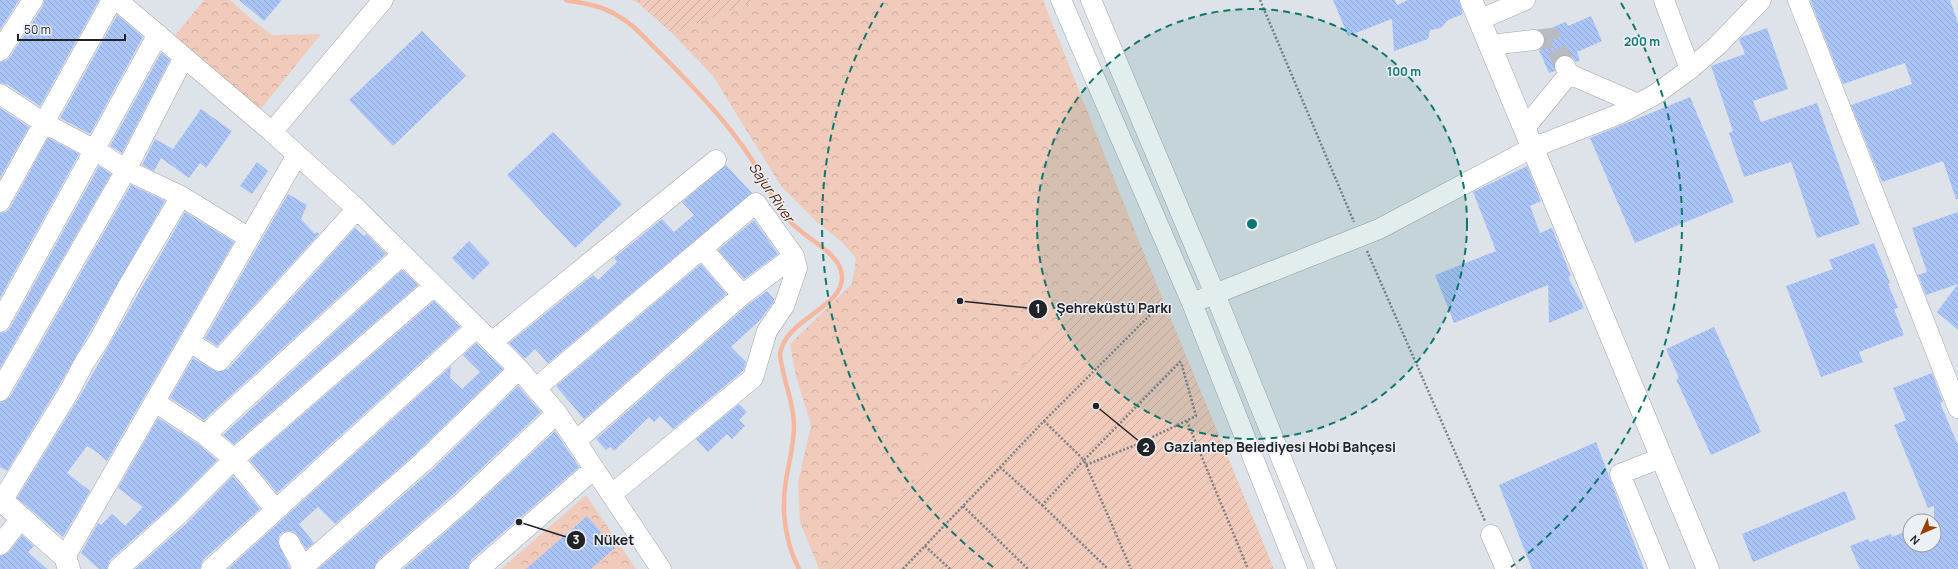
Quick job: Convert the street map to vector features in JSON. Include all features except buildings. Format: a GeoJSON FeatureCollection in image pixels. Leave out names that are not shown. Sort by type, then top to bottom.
{"type":"FeatureCollection","features":[{"type":"Feature","properties":{"kind":"main road"},"geometry":{"type":"LineString","coordinates":[[1471,0],[1708,569]]}},
{"type":"Feature","properties":{"kind":"main road"},"geometry":{"type":"LineString","coordinates":[[1,500],[22,517],[67,563]]}},
{"type":"Feature","properties":{"kind":"street"},"geometry":{"type":"LineString","coordinates":[[3,40],[33,0]]}},
{"type":"Feature","properties":{"kind":"street"},"geometry":{"type":"LineString","coordinates":[[0,202],[112,0]]}},
{"type":"Feature","properties":{"kind":"street"},"geometry":{"type":"LineString","coordinates":[[117,0],[272,132],[357,209],[519,369],[557,413],[661,569]]}},
{"type":"Feature","properties":{"kind":"street"},"geometry":{"type":"LineString","coordinates":[[272,132],[383,0]]}},
{"type":"Feature","properties":{"kind":"street"},"geometry":{"type":"LineString","coordinates":[[1061,0],[1192,303],[1297,569]]}},
{"type":"Feature","properties":{"kind":"street"},"geometry":{"type":"LineString","coordinates":[[1091,0],[1215,294],[1326,569]]}},
{"type":"Feature","properties":{"kind":"street"},"geometry":{"type":"LineString","coordinates":[[1479,20],[1525,0]]}},
{"type":"Feature","properties":{"kind":"street"},"geometry":{"type":"LineString","coordinates":[[1664,0],[1690,70]]}},
{"type":"Feature","properties":{"kind":"street"},"geometry":{"type":"LineString","coordinates":[[1192,303],[1379,229],[1528,139],[1618,114],[1638,104],[1656,94],[1690,70],[1718,45],[1761,0]]}},
{"type":"Feature","properties":{"kind":"street"},"geometry":{"type":"LineString","coordinates":[[1798,0],[1958,408]]}},
{"type":"Feature","properties":{"kind":"street"},"geometry":{"type":"LineString","coordinates":[[0,322],[158,34]]}},
{"type":"Feature","properties":{"kind":"street"},"geometry":{"type":"LineString","coordinates":[[1490,45],[1534,40]]}},
{"type":"Feature","properties":{"kind":"street"},"geometry":{"type":"LineString","coordinates":[[0,391],[126,170],[184,58]]}},
{"type":"Feature","properties":{"kind":"street"},"geometry":{"type":"LineString","coordinates":[[1528,139],[1567,70],[1638,104]]}},
{"type":"Feature","properties":{"kind":"street"},"geometry":{"type":"LineString","coordinates":[[0,94],[44,123],[94,150],[126,170],[181,196],[249,238]]}},
{"type":"Feature","properties":{"kind":"street"},"geometry":{"type":"LineString","coordinates":[[67,563],[155,402],[297,155]]}},
{"type":"Feature","properties":{"kind":"street"},"geometry":{"type":"LineString","coordinates":[[492,342],[716,160]]}},
{"type":"Feature","properties":{"kind":"street"},"geometry":{"type":"LineString","coordinates":[[1,500],[70,390],[84,363],[98,342],[127,288],[181,196]]}},
{"type":"Feature","properties":{"kind":"street"},"geometry":{"type":"LineString","coordinates":[[536,388],[756,203],[794,256],[797,268],[784,306],[767,331],[753,378],[612,494]]}},
{"type":"Feature","properties":{"kind":"street"},"geometry":{"type":"LineString","coordinates":[[190,342],[219,361],[357,209]]}},
{"type":"Feature","properties":{"kind":"street"},"geometry":{"type":"LineString","coordinates":[[702,248],[742,295]]}},
{"type":"Feature","properties":{"kind":"street"},"geometry":{"type":"LineString","coordinates":[[205,435],[403,254]]}},
{"type":"Feature","properties":{"kind":"street"},"geometry":{"type":"LineString","coordinates":[[576,440],[742,295],[794,256]]}},
{"type":"Feature","properties":{"kind":"street"},"geometry":{"type":"LineString","coordinates":[[118,569],[179,514],[234,459],[434,286]]}},
{"type":"Feature","properties":{"kind":"street"},"geometry":{"type":"LineString","coordinates":[[211,569],[275,509],[477,327]]}},
{"type":"Feature","properties":{"kind":"street"},"geometry":{"type":"LineString","coordinates":[[289,542],[302,568],[423,462],[519,369]]}},
{"type":"Feature","properties":{"kind":"street"},"geometry":{"type":"LineString","coordinates":[[155,402],[205,435],[234,459],[275,509]]}},
{"type":"Feature","properties":{"kind":"street"},"geometry":{"type":"LineString","coordinates":[[385,569],[464,501],[557,413]]}},
{"type":"Feature","properties":{"kind":"street"},"geometry":{"type":"LineString","coordinates":[[1659,569],[1620,474],[1661,458]]}},
{"type":"Feature","properties":{"kind":"street"},"geometry":{"type":"LineString","coordinates":[[479,569],[594,469]]}},
{"type":"Feature","properties":{"kind":"street"},"geometry":{"type":"LineString","coordinates":[[0,545],[22,517]]}},
{"type":"Feature","properties":{"kind":"street"},"geometry":{"type":"LineString","coordinates":[[1491,536],[1506,569]]}},
{"type":"Feature","properties":{"kind":"path"},"geometry":{"type":"LineString","coordinates":[[1260,0],[1360,236],[1491,536]]}},
{"type":"Feature","properties":{"kind":"path"},"geometry":{"type":"LineString","coordinates":[[902,569],[1044,421],[1157,308]]}},
{"type":"Feature","properties":{"kind":"path"},"geometry":{"type":"LineString","coordinates":[[1042,505],[1181,361],[1196,416],[1138,444],[1086,465]]}},
{"type":"Feature","properties":{"kind":"path"},"geometry":{"type":"LineString","coordinates":[[1044,421],[1084,460],[1131,569]]}},
{"type":"Feature","properties":{"kind":"path"},"geometry":{"type":"LineString","coordinates":[[1187,421],[1248,569]]}},
{"type":"Feature","properties":{"kind":"path"},"geometry":{"type":"LineString","coordinates":[[1000,467],[1042,505],[1108,569]]}},
{"type":"Feature","properties":{"kind":"path"},"geometry":{"type":"LineString","coordinates":[[963,506],[1028,569]]}},
{"type":"Feature","properties":{"kind":"path"},"geometry":{"type":"LineString","coordinates":[[925,546],[950,569]]}},
{"type":"Feature","properties":{"kind":"green space"},"geometry":{"type":"Polygon","coordinates":[[[204,0],[230,0],[252,20],[272,35],[321,34],[260,110],[173,38],[204,0]]]}},
{"type":"Feature","properties":{"kind":"green space"},"geometry":{"type":"Polygon","coordinates":[[[631,0],[757,0],[672,33],[637,2],[631,0]]]}},
{"type":"Feature","properties":{"kind":"green space"},"geometry":{"type":"Polygon","coordinates":[[[757,0],[1043,0],[1140,244],[831,569],[819,569],[800,522],[798,483],[811,425],[796,376],[790,344],[852,284],[856,258],[841,241],[818,223],[781,186],[713,76],[672,33],[757,0]]]}},
{"type":"Feature","properties":{"kind":"green space"},"geometry":{"type":"Polygon","coordinates":[[[1140,244],[1274,569],[831,569],[1140,244]]]}},
{"type":"Feature","properties":{"kind":"green space"},"geometry":{"type":"Polygon","coordinates":[[[586,495],[636,569],[501,569],[586,495]]]}},
{"type":"Feature","properties":{"kind":"waterway","name":"Sajur River"},"geometry":{"type":"LineString","coordinates":[[566,0],[600,7],[624,20],[641,34],[697,92],[731,131],[752,160],[773,197],[788,219],[802,233],[829,253],[836,260],[840,268],[842,277],[840,288],[834,297],[792,331],[784,342],[780,354],[792,408],[794,426],[785,491],[785,526],[790,548],[799,569]]}},
{"type":"Feature","properties":{"kind":"tunnel"},"geometry":{"type":"LineString","coordinates":[[1534,40],[1552,38],[1565,66]]}},
{"type":"Feature","properties":{"kind":"place","name":"Şehreküstü Parkı"},"geometry":{"type":"Point","coordinates":[960,301]}},
{"type":"Feature","properties":{"kind":"place","name":"Gaziantep Belediyesi Hobi Bahçesi"},"geometry":{"type":"Point","coordinates":[1096,406]}},
{"type":"Feature","properties":{"kind":"place","name":"Nüket"},"geometry":{"type":"Point","coordinates":[519,522]}}]}
